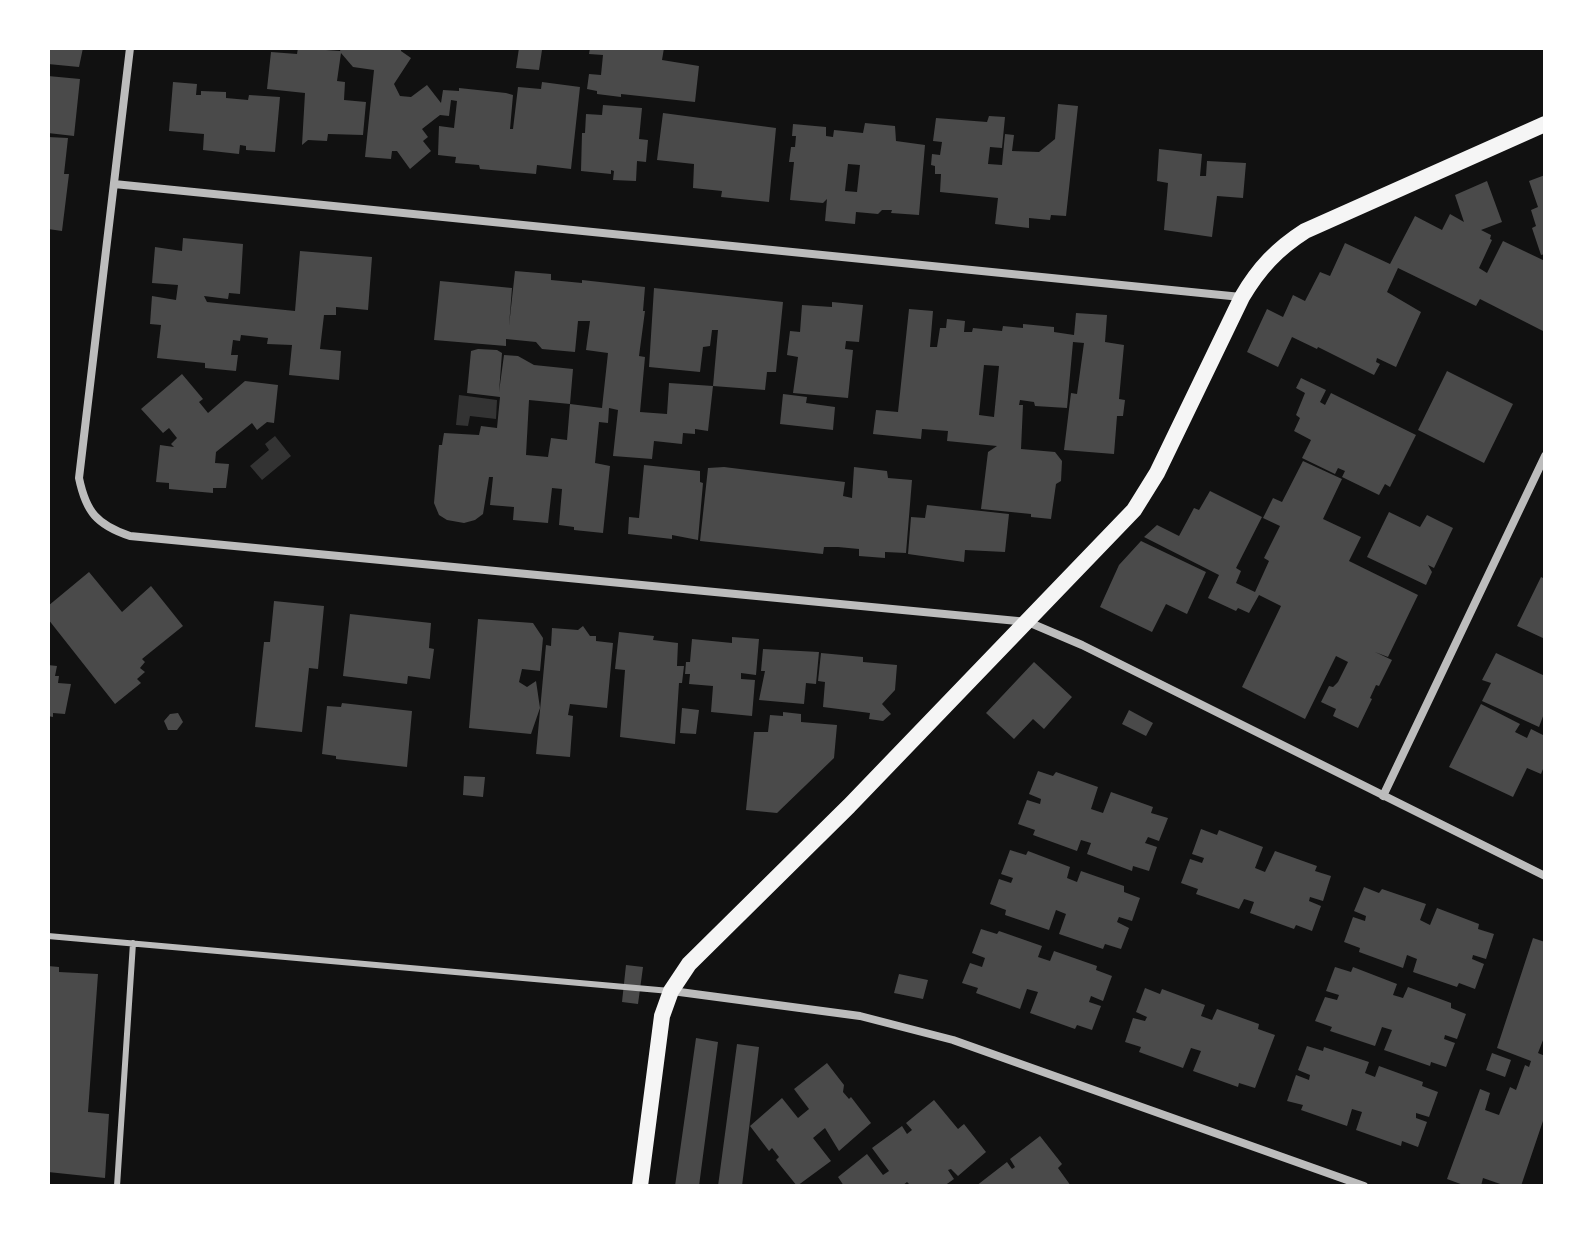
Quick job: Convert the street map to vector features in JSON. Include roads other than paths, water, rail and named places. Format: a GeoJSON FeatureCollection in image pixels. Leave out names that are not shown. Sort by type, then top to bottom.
{"type":"FeatureCollection","features":[{"type":"Feature","properties":{"kind":"main road"},"geometry":{"type":"LineString","coordinates":[[640,1186],[662,1016],[671,991],[689,964],[849,806],[1118,528],[1146,492],[1242,297],[1258,271],[1270,257],[1305,231],[1545,124]]}},
{"type":"Feature","properties":{"kind":"street"},"geometry":{"type":"LineString","coordinates":[[130,48],[79,478],[83,499],[95,518],[110,529],[130,536],[1028,622],[1082,645],[1545,876]]}},
{"type":"Feature","properties":{"kind":"street"},"geometry":{"type":"LineString","coordinates":[[114,184],[1242,297]]}},
{"type":"Feature","properties":{"kind":"street"},"geometry":{"type":"LineString","coordinates":[[1383,796],[1545,456]]}},
{"type":"Feature","properties":{"kind":"street"},"geometry":{"type":"LineString","coordinates":[[671,991],[860,1016],[953,1040],[1364,1186]]}},
{"type":"Feature","properties":{"kind":"lane"},"geometry":{"type":"LineString","coordinates":[[48,936],[671,991]]}},
{"type":"Feature","properties":{"kind":"lane"},"geometry":{"type":"LineString","coordinates":[[117,1186],[133,943]]}}]}
